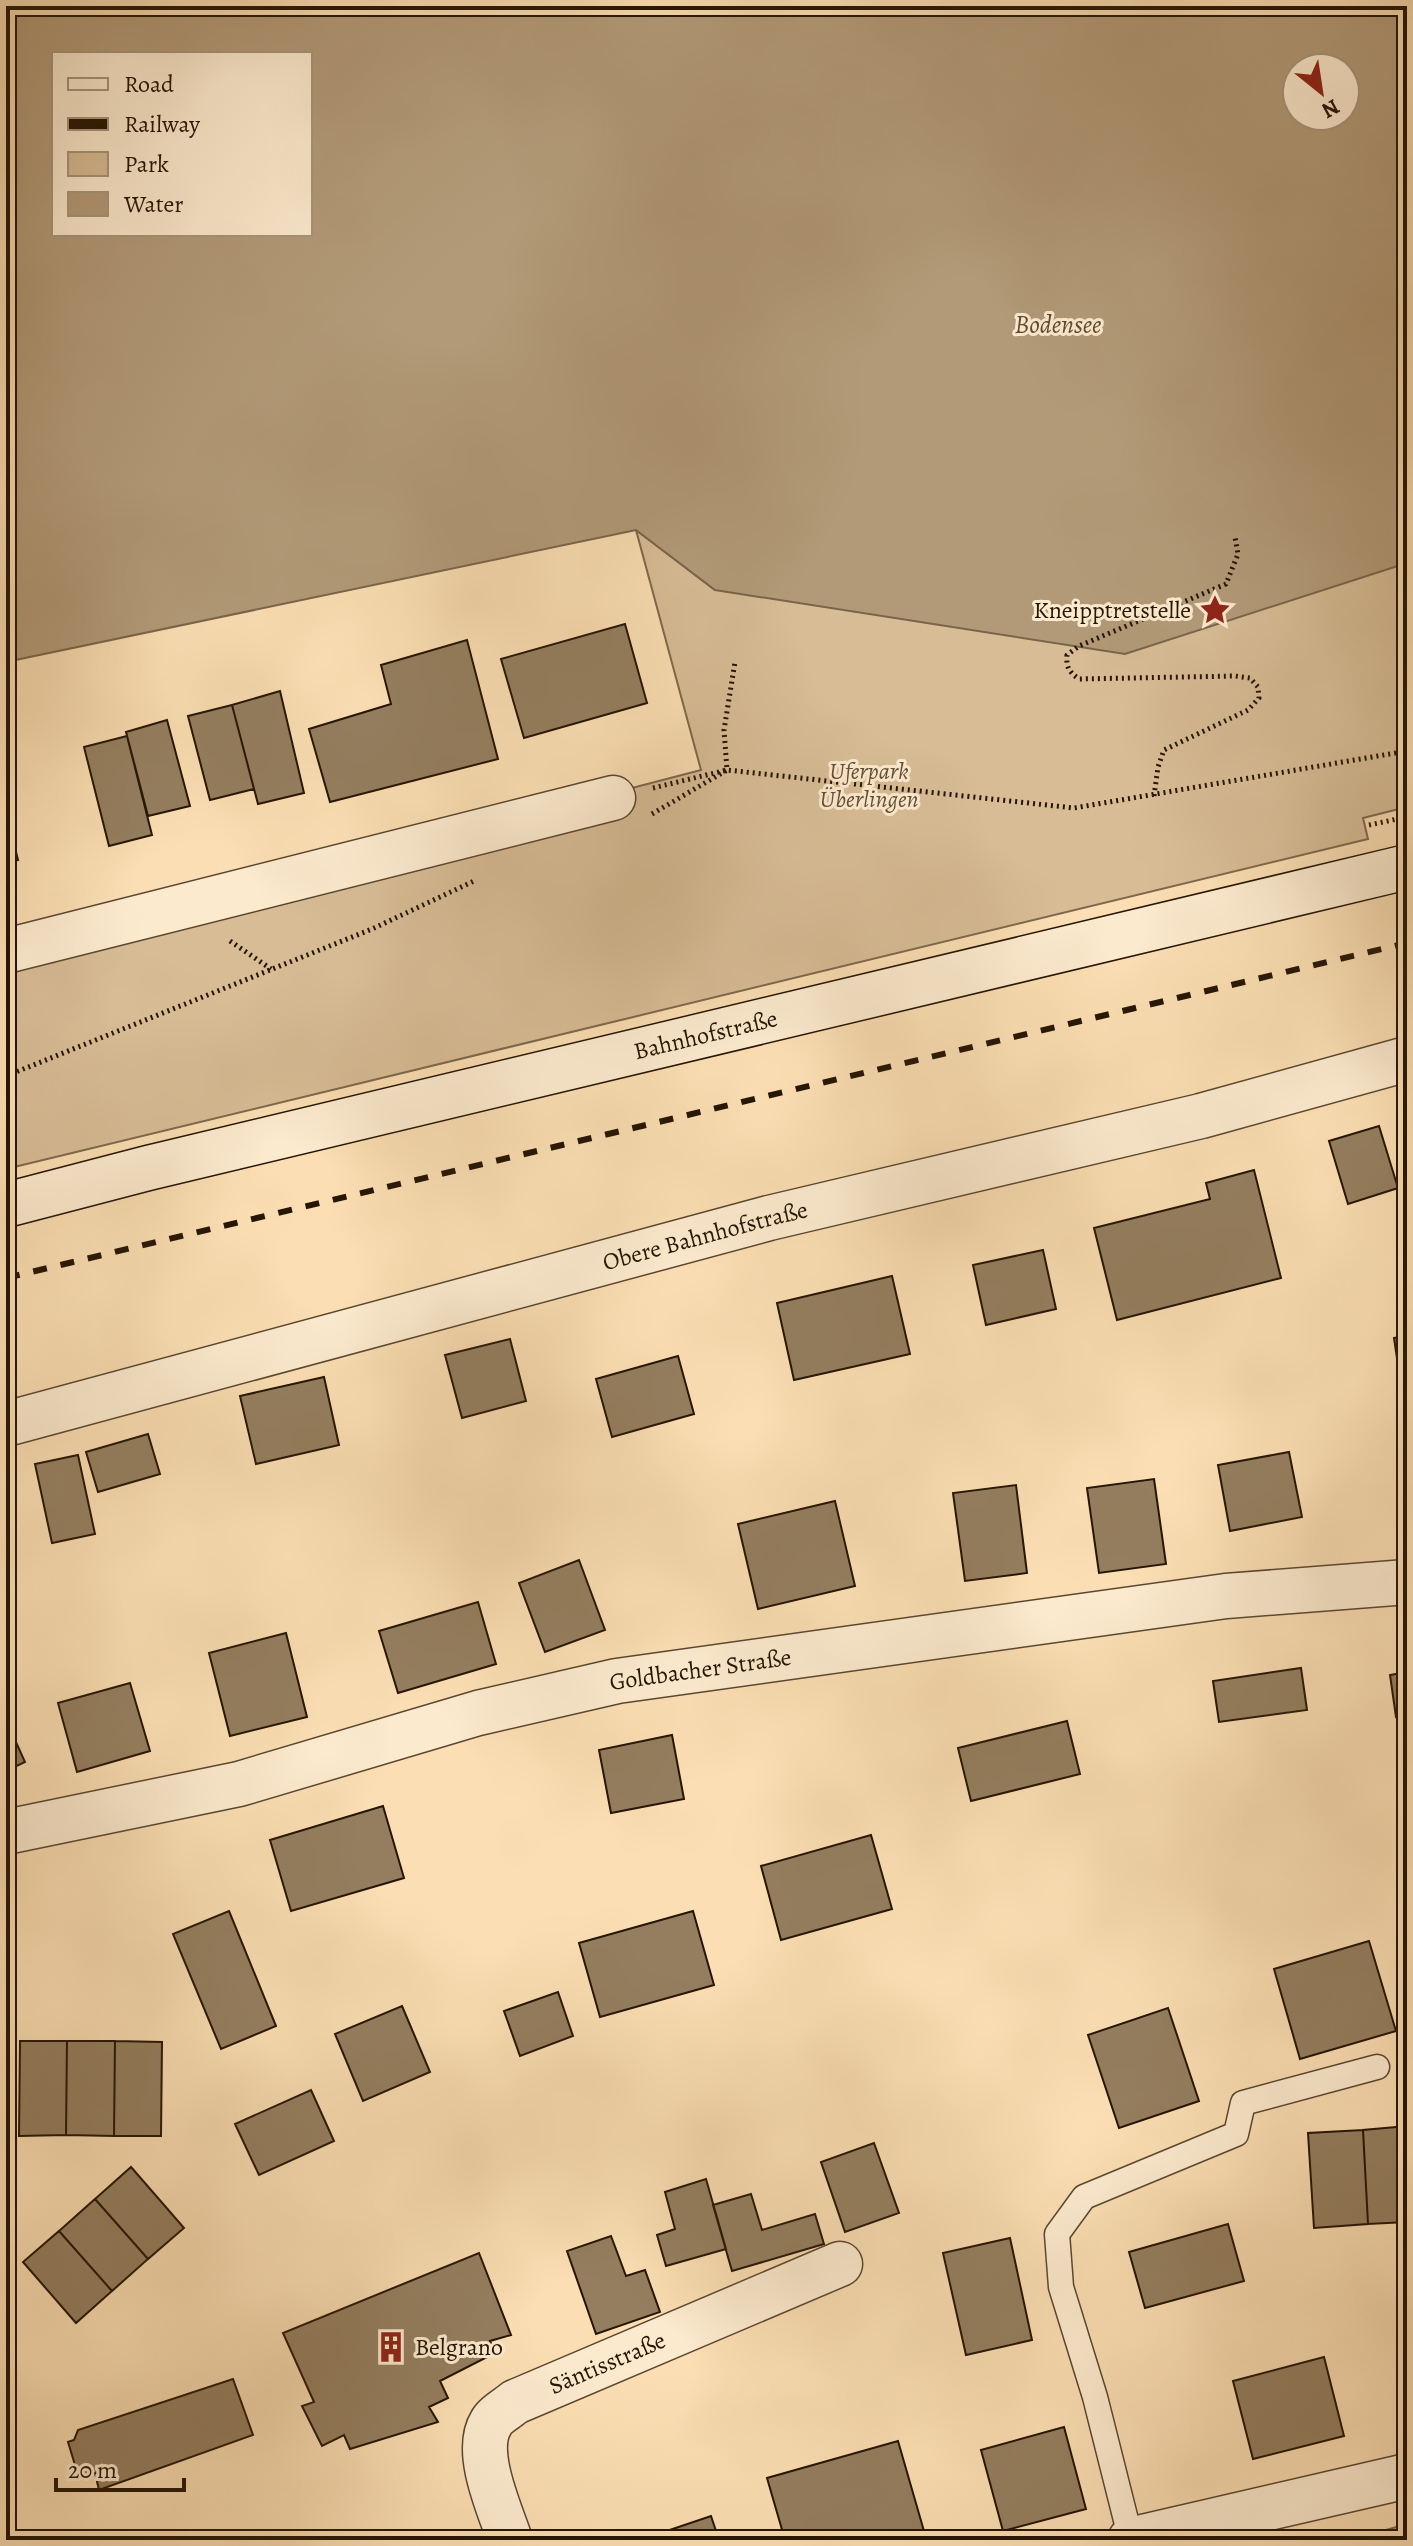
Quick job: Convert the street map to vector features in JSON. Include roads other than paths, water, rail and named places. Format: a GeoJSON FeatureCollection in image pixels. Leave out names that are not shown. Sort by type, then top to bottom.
{"type":"FeatureCollection","features":[{"type":"Feature","properties":{"kind":"street"},"geometry":{"type":"LineString","coordinates":[[6,951],[613,798]]}},
{"type":"Feature","properties":{"kind":"street","name":"Bahnhofstraße"},"geometry":{"type":"LineString","coordinates":[[6,1205],[164,1164],[1407,867]]}},
{"type":"Feature","properties":{"kind":"street","name":"Obere Bahnhofstraße"},"geometry":{"type":"LineString","coordinates":[[6,1424],[769,1218],[1201,1116],[1407,1059]]}},
{"type":"Feature","properties":{"kind":"street","name":"Goldbacher Straße"},"geometry":{"type":"LineString","coordinates":[[6,1832],[239,1784],[478,1713],[617,1681],[1226,1596],[1407,1582]]}},
{"type":"Feature","properties":{"kind":"street","name":"Säntisstraße"},"geometry":{"type":"LineString","coordinates":[[510,2540],[483,2448],[491,2422],[515,2402],[840,2264]]}},
{"type":"Feature","properties":{"kind":"street"},"geometry":{"type":"LineString","coordinates":[[1130,2540],[1407,2476]]}},
{"type":"Feature","properties":{"kind":"lane"},"geometry":{"type":"LineString","coordinates":[[1130,2540],[1095,2397],[1061,2287],[1057,2234],[1084,2197],[1236,2134],[1243,2103],[1377,2067]]}},
{"type":"Feature","properties":{"kind":"water","name":"Bodensee"},"geometry":{"type":"Polygon","coordinates":[[[6,6],[1407,6],[1407,563],[1125,654],[715,590],[636,530],[6,662],[6,6]]]}},
{"type":"Feature","properties":{"kind":"railway"},"geometry":{"type":"LineString","coordinates":[[6,1278],[1407,943]]}},
{"type":"Feature","properties":{"kind":"place","name":"Kneipptretstelle"},"geometry":{"type":"Point","coordinates":[1215,610]}},
{"type":"Feature","properties":{"kind":"place","name":"Belgrano"},"geometry":{"type":"Point","coordinates":[391,2347]}},
{"type":"Feature","properties":{"kind":"park label","name":"Uferpark Überlingen"},"geometry":{"type":"Point","coordinates":[869,785]}}]}
